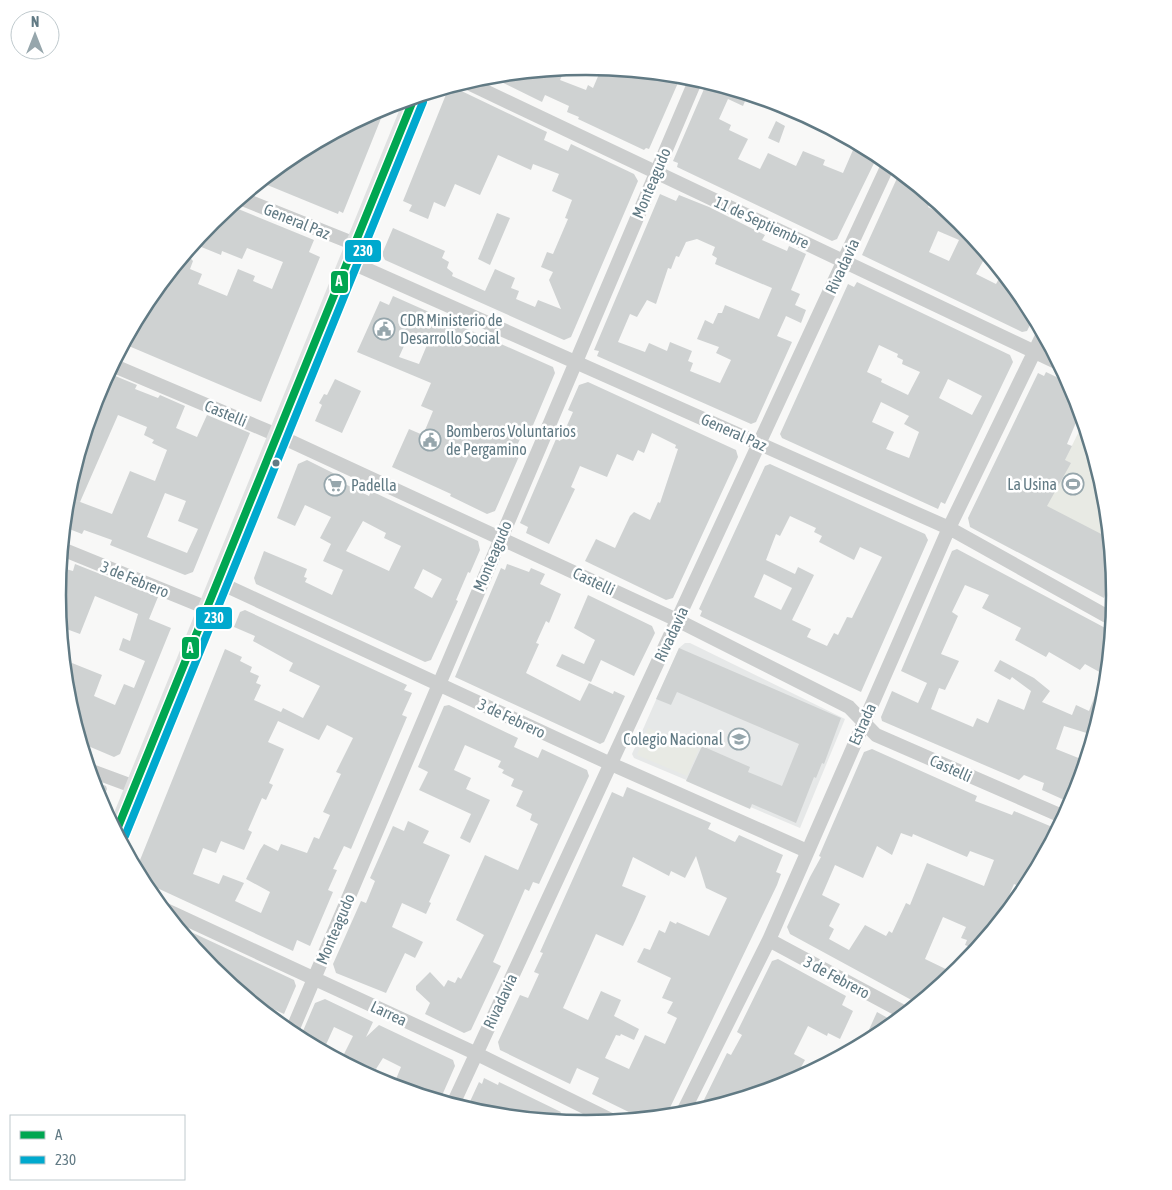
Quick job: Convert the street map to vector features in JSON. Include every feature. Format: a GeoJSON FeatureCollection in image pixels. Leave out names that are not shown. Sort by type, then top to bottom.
{"type":"FeatureCollection","features":[{"type":"Feature","properties":{"kind":"main road"},"geometry":{"type":"LineString","coordinates":[[119,824],[411,106]]}},
{"type":"Feature","properties":{"kind":"street","name":"Monteagudo"},"geometry":{"type":"LineString","coordinates":[[294,1025],[693,86]]}},
{"type":"Feature","properties":{"kind":"street","name":"11 de Septiembre"},"geometry":{"type":"LineString","coordinates":[[477,87],[1048,358]]}},
{"type":"Feature","properties":{"kind":"street","name":"Rivadavia"},"geometry":{"type":"LineString","coordinates":[[456,1098],[885,171]]}},
{"type":"Feature","properties":{"kind":"street","name":"General Paz"},"geometry":{"type":"LineString","coordinates":[[247,201],[355,244]]}},
{"type":"Feature","properties":{"kind":"street","name":"General Paz"},"geometry":{"type":"LineString","coordinates":[[348,260],[949,528],[1105,614]]}},
{"type":"Feature","properties":{"kind":"street","name":"Estrada"},"geometry":{"type":"LineString","coordinates":[[686,1105],[768,940],[949,528],[1039,341]]}},
{"type":"Feature","properties":{"kind":"street","name":"Castelli"},"geometry":{"type":"LineString","coordinates":[[119,368],[277,435],[677,620],[849,707],[876,734],[1057,814]]}},
{"type":"Feature","properties":{"kind":"street","name":"3 de Febrero"},"geometry":{"type":"LineString","coordinates":[[68,551],[207,608]]}},
{"type":"Feature","properties":{"kind":"street","name":"3 de Febrero"},"geometry":{"type":"LineString","coordinates":[[218,582],[610,764],[807,851]]}},
{"type":"Feature","properties":{"kind":"street"},"geometry":{"type":"LineString","coordinates":[[98,774],[134,787]]}},
{"type":"Feature","properties":{"kind":"street","name":"Larrea"},"geometry":{"type":"LineString","coordinates":[[177,915],[475,1053],[600,1115]]}},
{"type":"Feature","properties":{"kind":"street","name":"3 de Febrero"},"geometry":{"type":"LineString","coordinates":[[768,940],[899,1010]]}},
{"type":"Feature","properties":{"kind":"shaded area","name":"La Usina"},"geometry":{"type":"Polygon","coordinates":[[[1079,431],[1096,494],[1103,546],[1051,519],[1035,500],[1062,466],[1079,431]]]}},
{"type":"Feature","properties":{"kind":"shaded area","name":"Colegio Nacional"},"geometry":{"type":"Polygon","coordinates":[[[685,643],[690,643],[845,719],[800,828],[634,758],[632,754],[679,648],[685,643]]]}},
{"type":"Feature","properties":{"kind":"shaded area"},"geometry":{"type":"Polygon","coordinates":[[[648,728],[699,749],[687,776],[637,755],[648,728]]]}},
{"type":"Feature","properties":{"kind":"building"},"geometry":{"type":"Polygon","coordinates":[[[598,75],[620,76],[678,84],[649,149],[646,148],[644,150],[578,119],[579,117],[567,112],[569,106],[545,95],[542,102],[502,82],[562,76],[560,80],[586,90],[588,85],[593,88],[598,75]]]}},
{"type":"Feature","properties":{"kind":"building"},"geometry":{"type":"Polygon","coordinates":[[[704,89],[745,101],[743,106],[728,99],[719,119],[731,125],[729,130],[748,139],[738,159],[760,169],[768,153],[796,166],[803,151],[825,160],[823,165],[843,173],[853,149],[874,163],[837,239],[832,241],[677,167],[678,163],[673,161],[704,89]]]}},
{"type":"Feature","properties":{"kind":"building"},"geometry":{"type":"Polygon","coordinates":[[[461,91],[547,132],[544,140],[568,151],[571,144],[634,174],[638,181],[571,337],[564,340],[385,260],[382,254],[393,228],[445,251],[442,258],[449,262],[447,268],[453,273],[452,276],[485,291],[495,269],[515,278],[511,288],[519,291],[516,299],[535,307],[538,300],[561,309],[549,280],[553,272],[541,267],[547,252],[553,254],[568,219],[565,218],[572,200],[552,191],[559,174],[533,164],[531,170],[498,155],[480,195],[455,184],[445,207],[434,202],[428,219],[409,211],[412,205],[403,201],[446,95],[461,91]]]}},
{"type":"Feature","properties":{"kind":"building"},"geometry":{"type":"Polygon","coordinates":[[[381,118],[343,213],[339,211],[338,214],[267,185],[326,145],[381,118]]]}},
{"type":"Feature","properties":{"kind":"building"},"geometry":{"type":"Polygon","coordinates":[[[776,121],[785,126],[779,143],[768,138],[776,121]]]}},
{"type":"Feature","properties":{"kind":"building"},"geometry":{"type":"Polygon","coordinates":[[[897,179],[929,204],[928,207],[937,212],[977,252],[984,260],[976,274],[996,284],[998,280],[1030,325],[1027,331],[1022,332],[862,255],[897,179]],[[938,231],[929,252],[949,261],[959,240],[938,231]]]}},
{"type":"Feature","properties":{"kind":"building"},"geometry":{"type":"Polygon","coordinates":[[[660,194],[676,201],[679,195],[709,207],[765,235],[762,240],[787,251],[789,246],[806,254],[791,290],[800,294],[795,305],[806,310],[801,323],[786,316],[777,336],[792,342],[756,422],[751,424],[597,356],[599,351],[594,350],[660,194]],[[697,239],[686,242],[679,257],[676,256],[671,269],[668,268],[656,304],[647,300],[637,317],[630,314],[618,342],[645,352],[649,343],[667,351],[670,342],[692,351],[688,361],[693,363],[690,371],[720,383],[731,360],[716,353],[719,347],[697,339],[705,320],[713,324],[718,313],[722,313],[725,305],[759,319],[772,288],[715,264],[717,258],[712,255],[715,247],[697,239]]]}},
{"type":"Feature","properties":{"kind":"building"},"geometry":{"type":"Polygon","coordinates":[[[238,209],[314,240],[309,252],[320,257],[261,402],[130,346],[154,306],[190,258],[193,261],[190,269],[202,274],[198,284],[227,296],[238,269],[255,276],[253,281],[272,289],[283,262],[247,248],[242,259],[222,251],[221,255],[200,246],[238,209]]]}},
{"type":"Feature","properties":{"kind":"building"},"geometry":{"type":"Polygon","coordinates":[[[497,213],[510,218],[490,265],[478,259],[497,213]]]}},
{"type":"Feature","properties":{"kind":"building"},"geometry":{"type":"Polygon","coordinates":[[[857,282],[1010,355],[1013,362],[945,504],[941,502],[938,509],[782,438],[780,434],[848,284],[854,287],[857,282]],[[879,345],[867,372],[882,379],[881,382],[908,395],[920,372],[902,364],[903,360],[897,357],[898,354],[879,345]],[[948,379],[939,398],[972,415],[982,396],[948,379]],[[881,402],[872,422],[894,432],[886,449],[909,458],[919,432],[904,424],[909,416],[881,402]]]}},
{"type":"Feature","properties":{"kind":"building"},"geometry":{"type":"Polygon","coordinates":[[[393,296],[553,367],[555,373],[531,430],[525,428],[515,450],[521,452],[495,511],[487,514],[450,496],[451,494],[392,467],[409,429],[423,435],[433,411],[421,406],[431,383],[357,352],[380,301],[389,305],[393,296]],[[408,337],[399,357],[419,364],[427,345],[408,337]]]}},
{"type":"Feature","properties":{"kind":"building"},"geometry":{"type":"Polygon","coordinates":[[[1046,372],[1058,378],[1076,423],[1067,444],[1072,446],[1065,460],[1071,463],[1047,506],[1102,534],[1105,561],[1106,595],[1104,598],[970,527],[968,518],[1038,373],[1044,376],[1046,372]]]}},
{"type":"Feature","properties":{"kind":"building"},"geometry":{"type":"Polygon","coordinates":[[[115,376],[137,385],[135,389],[158,398],[160,395],[185,406],[176,428],[197,437],[207,415],[250,433],[193,572],[185,575],[110,545],[112,540],[84,530],[82,534],[71,530],[76,494],[94,428],[115,376]],[[118,415],[80,502],[112,514],[130,471],[155,481],[167,450],[152,443],[154,440],[144,435],[147,427],[118,415]],[[165,493],[147,537],[187,553],[198,529],[178,521],[186,501],[165,493]]]}},
{"type":"Feature","properties":{"kind":"building"},"geometry":{"type":"Polygon","coordinates":[[[335,379],[361,391],[342,433],[315,421],[322,405],[319,403],[324,394],[327,395],[335,379]]]}},
{"type":"Feature","properties":{"kind":"building"},"geometry":{"type":"Polygon","coordinates":[[[588,382],[736,450],[738,457],[673,598],[666,600],[585,561],[596,539],[615,548],[630,516],[634,512],[650,520],[658,502],[660,503],[678,449],[675,448],[676,445],[652,433],[644,453],[638,450],[633,461],[617,454],[607,477],[580,466],[571,487],[575,489],[549,544],[526,533],[528,527],[520,523],[556,439],[560,441],[573,412],[568,410],[579,385],[588,382]]]}},
{"type":"Feature","properties":{"kind":"building"},"geometry":{"type":"Polygon","coordinates":[[[307,460],[337,475],[335,479],[369,496],[371,491],[478,541],[480,550],[470,573],[468,572],[456,600],[458,601],[431,660],[425,662],[256,584],[254,578],[264,551],[307,569],[304,577],[307,578],[305,582],[332,595],[343,570],[323,561],[331,544],[320,538],[331,517],[305,505],[295,526],[277,518],[298,464],[307,460]],[[363,521],[346,551],[389,571],[401,546],[384,538],[386,533],[363,521]],[[423,569],[414,588],[432,598],[442,579],[423,569]]]}},
{"type":"Feature","properties":{"kind":"building"},"geometry":{"type":"Polygon","coordinates":[[[770,464],[925,534],[928,540],[861,692],[700,616],[702,611],[699,609],[765,466],[770,464]],[[790,516],[780,536],[776,534],[766,560],[795,574],[798,567],[814,575],[792,620],[811,629],[807,637],[827,646],[834,633],[838,635],[847,617],[852,618],[882,557],[860,547],[854,560],[819,542],[822,536],[814,532],[816,528],[790,516]],[[764,574],[754,597],[781,610],[792,588],[764,574]]]}},
{"type":"Feature","properties":{"kind":"building"},"geometry":{"type":"Polygon","coordinates":[[[957,549],[1105,628],[1100,672],[1085,664],[1080,670],[1049,652],[1046,657],[1015,640],[1021,628],[982,608],[989,595],[965,585],[952,612],[958,616],[941,654],[959,661],[945,690],[939,688],[931,709],[973,727],[977,718],[988,723],[998,699],[1024,710],[1031,691],[1012,677],[1010,680],[994,671],[1000,660],[1034,678],[1050,691],[1042,702],[1072,715],[1076,705],[1089,711],[1097,691],[1087,733],[1064,726],[1056,749],[1079,758],[1063,800],[1042,790],[1044,783],[1024,775],[1019,780],[882,721],[881,717],[892,691],[918,703],[927,683],[901,671],[952,551],[957,549]]]}},
{"type":"Feature","properties":{"kind":"building"},"geometry":{"type":"Polygon","coordinates":[[[75,564],[158,597],[149,619],[171,628],[120,754],[114,757],[89,746],[76,696],[71,665],[72,663],[102,675],[94,696],[115,705],[124,684],[134,688],[145,661],[119,650],[123,638],[130,641],[138,614],[95,596],[80,634],[67,629],[67,569],[73,571],[75,564]]]}},
{"type":"Feature","properties":{"kind":"building"},"geometry":{"type":"Polygon","coordinates":[[[507,564],[529,572],[531,568],[545,574],[540,584],[561,594],[549,623],[546,621],[536,643],[539,644],[526,673],[580,701],[589,683],[613,694],[614,691],[625,696],[604,742],[600,744],[455,677],[501,568],[505,570],[507,564]]]}},
{"type":"Feature","properties":{"kind":"building"},"geometry":{"type":"Polygon","coordinates":[[[588,595],[652,626],[655,633],[634,676],[601,660],[591,682],[556,666],[562,654],[584,664],[595,640],[574,628],[588,595]]]}},
{"type":"Feature","properties":{"kind":"building"},"geometry":{"type":"Polygon","coordinates":[[[245,610],[407,685],[404,690],[412,693],[402,715],[407,717],[351,849],[344,846],[333,869],[337,870],[328,890],[333,892],[310,946],[297,940],[293,951],[157,888],[140,861],[225,649],[242,657],[240,661],[252,667],[250,672],[259,676],[256,683],[261,685],[254,700],[281,712],[283,708],[303,718],[320,686],[289,671],[293,663],[253,641],[255,636],[234,627],[240,612],[245,610]],[[278,721],[268,742],[284,749],[269,783],[273,785],[266,800],[262,798],[248,830],[252,832],[244,850],[221,841],[216,853],[203,848],[193,874],[219,884],[223,875],[244,883],[235,901],[261,913],[270,892],[246,879],[264,844],[278,851],[281,844],[307,853],[314,837],[319,839],[330,815],[323,812],[341,774],[336,772],[353,738],[327,725],[319,740],[278,721]]]}},
{"type":"Feature","properties":{"kind":"building"},"geometry":{"type":"Polygon","coordinates":[[[679,648],[841,718],[824,764],[822,763],[816,778],[814,777],[796,823],[752,804],[750,809],[686,781],[702,746],[750,767],[748,772],[782,786],[799,744],[677,692],[671,705],[656,699],[679,648]]]}},
{"type":"Feature","properties":{"kind":"building"},"geometry":{"type":"Polygon","coordinates":[[[449,705],[518,738],[514,747],[538,758],[542,749],[587,770],[589,776],[539,884],[533,882],[529,891],[525,889],[493,962],[501,966],[471,1030],[464,1033],[425,1014],[430,1003],[416,990],[416,986],[430,972],[444,987],[448,980],[455,983],[458,977],[461,979],[484,935],[456,920],[485,855],[518,870],[538,824],[530,820],[532,814],[516,806],[523,791],[511,786],[514,779],[502,773],[504,770],[498,767],[501,761],[465,745],[454,770],[471,778],[466,789],[490,800],[470,843],[460,838],[471,814],[419,790],[428,772],[418,767],[444,706],[449,705]]]}},
{"type":"Feature","properties":{"kind":"building"},"geometry":{"type":"Polygon","coordinates":[[[872,749],[977,796],[975,801],[1012,815],[1014,811],[1051,827],[1018,884],[1014,884],[1008,897],[969,947],[965,945],[967,940],[961,938],[966,927],[943,917],[925,959],[947,970],[911,1000],[790,934],[787,927],[821,857],[819,856],[864,752],[872,749]],[[901,833],[892,855],[877,846],[863,878],[835,865],[822,895],[840,904],[829,926],[834,929],[829,939],[849,950],[865,925],[886,936],[889,931],[892,933],[906,903],[910,905],[927,863],[984,886],[994,860],[970,851],[967,857],[913,834],[912,837],[901,833]]]}},
{"type":"Feature","properties":{"kind":"building"},"geometry":{"type":"Polygon","coordinates":[[[102,785],[106,786],[106,793],[102,785]]]}},
{"type":"Feature","properties":{"kind":"building"},"geometry":{"type":"Polygon","coordinates":[[[627,787],[711,823],[708,829],[735,842],[739,835],[783,855],[776,872],[781,874],[777,885],[670,1108],[630,1113],[592,1094],[599,1078],[577,1068],[570,1084],[500,1050],[498,1042],[520,995],[528,998],[539,974],[534,972],[543,953],[540,952],[612,792],[623,797],[627,787]],[[696,856],[685,878],[671,871],[669,876],[633,857],[622,886],[646,896],[635,921],[623,946],[596,934],[563,1008],[588,1020],[601,991],[621,1000],[614,1016],[639,1029],[634,1040],[621,1034],[620,1036],[616,1035],[605,1058],[629,1069],[645,1035],[665,1044],[677,1018],[667,1013],[673,1002],[662,998],[671,978],[637,962],[644,948],[650,950],[659,930],[665,933],[670,921],[676,924],[677,922],[709,936],[727,898],[706,888],[696,856]]]}},
{"type":"Feature","properties":{"kind":"building"},"geometry":{"type":"Polygon","coordinates":[[[408,821],[429,831],[423,843],[450,855],[429,902],[431,903],[426,914],[402,903],[392,927],[423,942],[415,958],[405,953],[386,993],[336,973],[333,964],[361,901],[366,903],[375,881],[370,878],[393,826],[404,831],[408,821]]]}},
{"type":"Feature","properties":{"kind":"building"},"geometry":{"type":"Polygon","coordinates":[[[190,931],[294,980],[296,986],[284,1014],[273,1009],[243,986],[218,963],[190,931]]]}},
{"type":"Feature","properties":{"kind":"building"},"geometry":{"type":"Polygon","coordinates":[[[778,959],[846,996],[842,1005],[853,1011],[840,1039],[828,1033],[827,1036],[808,1026],[794,1054],[805,1060],[801,1068],[753,1087],[703,1101],[727,1053],[731,1055],[742,1035],[737,1032],[772,961],[778,959]]]}},
{"type":"Feature","properties":{"kind":"building"},"geometry":{"type":"Polygon","coordinates":[[[325,999],[373,1022],[366,1037],[379,1025],[453,1060],[455,1066],[442,1094],[396,1078],[401,1067],[383,1058],[376,1069],[344,1054],[353,1036],[334,1027],[326,1045],[303,1031],[315,1003],[325,999]]]}},
{"type":"Feature","properties":{"kind":"building"},"geometry":{"type":"Polygon","coordinates":[[[877,1012],[887,1018],[875,1027],[868,1031],[877,1012]]]}},
{"type":"Feature","properties":{"kind":"building"},"geometry":{"type":"Polygon","coordinates":[[[484,1078],[498,1085],[499,1082],[561,1112],[560,1114],[552,1114],[470,1101],[479,1082],[482,1084],[484,1078]]]}},
{"type":"Feature","properties":{"kind":"transit line","name":"230"},"geometry":{"type":"LineString","coordinates":[[125,835],[423,102]]}},
{"type":"Feature","properties":{"kind":"transit line","name":"A"},"geometry":{"type":"LineString","coordinates":[[119,824],[411,106]]}},
{"type":"Feature","properties":{"kind":"place","name":"CDR Ministerio de Desarrollo Social"},"geometry":{"type":"Point","coordinates":[384,329]}},
{"type":"Feature","properties":{"kind":"place","name":"Bomberos Voluntarios de Pergamino"},"geometry":{"type":"Point","coordinates":[430,440]}},
{"type":"Feature","properties":{"kind":"place","name":"La Usina"},"geometry":{"type":"Point","coordinates":[1073,484]}},
{"type":"Feature","properties":{"kind":"place","name":"Padella"},"geometry":{"type":"Point","coordinates":[335,485]}},
{"type":"Feature","properties":{"kind":"place","name":"Colegio Nacional"},"geometry":{"type":"Point","coordinates":[739,739]}}]}
